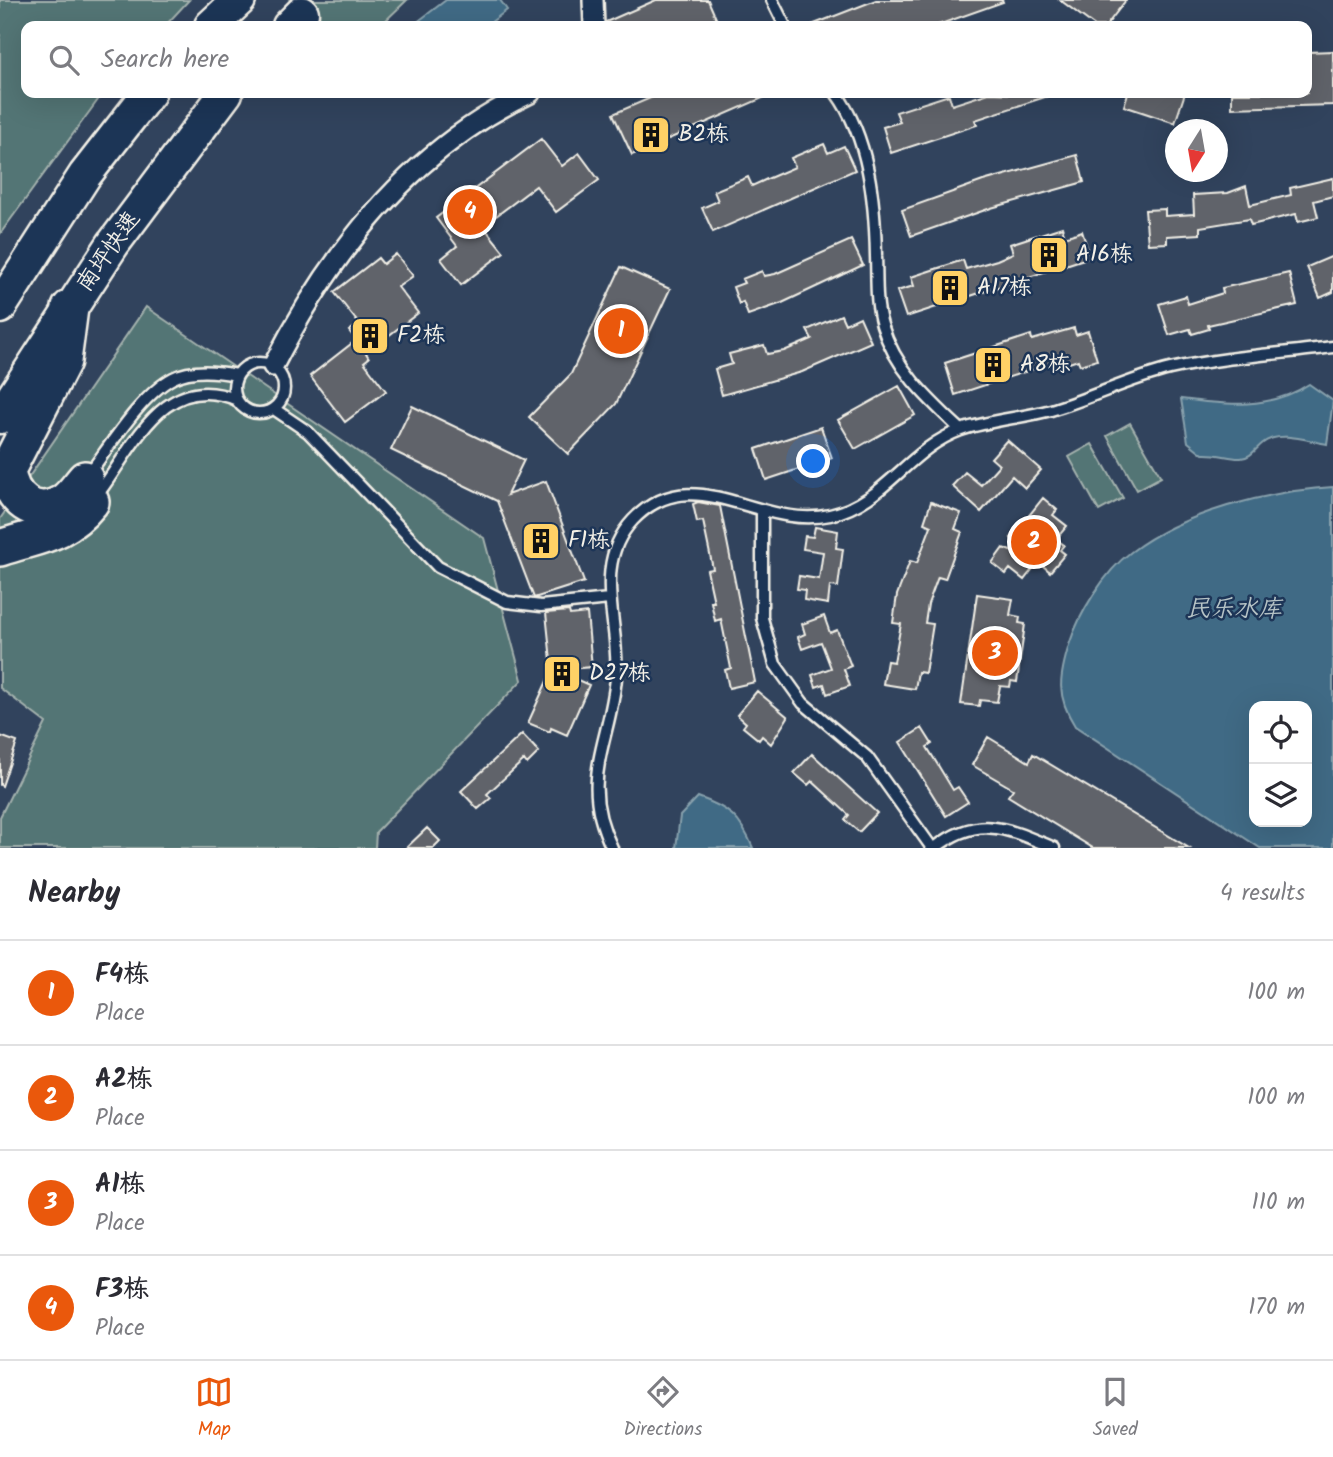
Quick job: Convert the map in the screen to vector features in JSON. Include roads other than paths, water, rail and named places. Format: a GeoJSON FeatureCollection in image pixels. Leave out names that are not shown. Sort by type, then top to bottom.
{"type":"FeatureCollection","features":[{"type":"Feature","properties":{"kind":"highway"},"geometry":{"type":"LineString","coordinates":[[216,21],[239,0]]}},
{"type":"Feature","properties":{"kind":"highway"},"geometry":{"type":"LineString","coordinates":[[0,307],[85,175],[145,98]]}},
{"type":"Feature","properties":{"kind":"highway","name":"南坪快速"},"geometry":{"type":"LineString","coordinates":[[0,417],[113,244],[222,98]]}},
{"type":"Feature","properties":{"kind":"highway"},"geometry":{"type":"LineString","coordinates":[[70,308],[63,361],[6,470],[8,484],[17,499],[44,510],[61,504],[93,484]]}},
{"type":"Feature","properties":{"kind":"highway"},"geometry":{"type":"LineString","coordinates":[[0,548],[51,534],[80,515],[93,484]]}},
{"type":"Feature","properties":{"kind":"street"},"geometry":{"type":"LineString","coordinates":[[595,21],[598,2]]}},
{"type":"Feature","properties":{"kind":"street"},"geometry":{"type":"LineString","coordinates":[[272,366],[323,277],[388,195],[424,161],[464,130],[521,98]]}},
{"type":"Feature","properties":{"kind":"lane"},"geometry":{"type":"LineString","coordinates":[[772,0],[782,21]]}},
{"type":"Feature","properties":{"kind":"lane"},"geometry":{"type":"LineString","coordinates":[[840,98],[864,156],[875,224],[876,292],[882,325],[895,355],[912,383],[961,430]]}},
{"type":"Feature","properties":{"kind":"lane"},"geometry":{"type":"LineString","coordinates":[[612,848],[598,806],[596,776],[616,679],[616,639],[609,599],[609,571],[617,543],[634,520],[657,503],[684,494],[713,494],[762,512],[807,519],[852,508],[872,497],[905,464],[931,444],[961,430],[1049,411],[1172,369],[1333,347]]}},
{"type":"Feature","properties":{"kind":"lane"},"geometry":{"type":"LineString","coordinates":[[93,484],[153,418],[181,395],[220,393],[237,400],[249,411],[266,413],[280,403],[285,386],[283,379],[272,366],[257,363],[242,369],[234,383],[237,400]]}},
{"type":"Feature","properties":{"kind":"lane"},"geometry":{"type":"LineString","coordinates":[[93,484],[146,401],[175,377],[217,371],[237,375]]}},
{"type":"Feature","properties":{"kind":"lane"},"geometry":{"type":"LineString","coordinates":[[274,409],[308,432],[438,568],[507,602],[541,606],[609,599]]}},
{"type":"Feature","properties":{"kind":"lane"},"geometry":{"type":"LineString","coordinates":[[762,512],[762,618],[775,664],[803,703],[867,757],[933,848],[949,836],[969,828],[989,826],[1010,830],[1054,848]]}},
{"type":"Feature","properties":{"kind":"water"},"geometry":{"type":"Polygon","coordinates":[[[446,0],[500,0],[507,10],[493,21],[419,21],[446,0]]]}},
{"type":"Feature","properties":{"kind":"water"},"geometry":{"type":"Polygon","coordinates":[[[1309,384],[1333,401],[1327,444],[1278,437],[1263,443],[1248,456],[1237,458],[1203,454],[1188,442],[1181,399],[1247,404],[1279,398],[1309,384]]]}},
{"type":"Feature","properties":{"kind":"water","name":"民乐水库"},"geometry":{"type":"Polygon","coordinates":[[[1333,487],[1333,848],[1260,848],[1075,726],[1062,696],[1063,667],[1079,620],[1102,582],[1121,560],[1152,538],[1201,515],[1282,493],[1333,487]]]}},
{"type":"Feature","properties":{"kind":"water"},"geometry":{"type":"Polygon","coordinates":[[[698,797],[718,805],[732,815],[743,828],[753,848],[676,848],[680,816],[698,797]]]}},
{"type":"Feature","properties":{"kind":"place","name":"B2栋"},"geometry":{"type":"Point","coordinates":[651,135]}},
{"type":"Feature","properties":{"kind":"place","name":"F3栋"},"geometry":{"type":"Point","coordinates":[470,212]}},
{"type":"Feature","properties":{"kind":"place","name":"A16栋"},"geometry":{"type":"Point","coordinates":[1049,255]}},
{"type":"Feature","properties":{"kind":"place","name":"A17栋"},"geometry":{"type":"Point","coordinates":[950,288]}},
{"type":"Feature","properties":{"kind":"place","name":"F4栋"},"geometry":{"type":"Point","coordinates":[621,331]}},
{"type":"Feature","properties":{"kind":"place","name":"F2栋"},"geometry":{"type":"Point","coordinates":[370,336]}},
{"type":"Feature","properties":{"kind":"place","name":"A8栋"},"geometry":{"type":"Point","coordinates":[993,365]}},
{"type":"Feature","properties":{"kind":"place","name":"F1栋"},"geometry":{"type":"Point","coordinates":[541,541]}},
{"type":"Feature","properties":{"kind":"place","name":"A2栋"},"geometry":{"type":"Point","coordinates":[1034,542]}},
{"type":"Feature","properties":{"kind":"place","name":"A1栋"},"geometry":{"type":"Point","coordinates":[995,653]}},
{"type":"Feature","properties":{"kind":"place","name":"D27栋"},"geometry":{"type":"Point","coordinates":[562,674]}}]}
